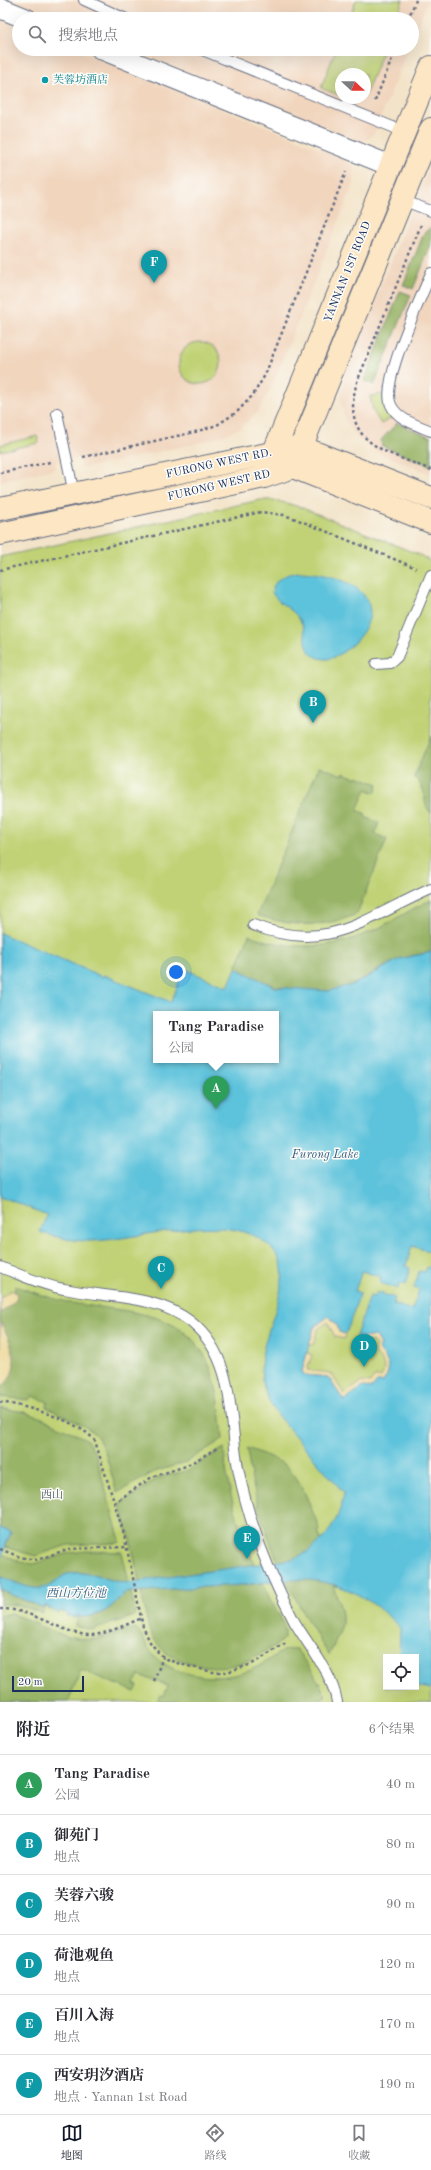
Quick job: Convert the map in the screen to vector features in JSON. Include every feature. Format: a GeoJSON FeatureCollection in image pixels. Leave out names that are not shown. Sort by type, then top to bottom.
{"type":"FeatureCollection","features":[{"type":"Feature","properties":{"kind":"main road","name":"YANNAN 1ST ROAD"},"geometry":{"type":"LineString","coordinates":[[264,477],[431,67]]}},
{"type":"Feature","properties":{"kind":"main road","name":"YANNAN 1ST ROAD"},"geometry":{"type":"LineString","coordinates":[[293,467],[402,200],[425,161],[431,129]]}},
{"type":"Feature","properties":{"kind":"main road","name":"FURONG WEST RD."},"geometry":{"type":"LineString","coordinates":[[0,509],[302,446]]}},
{"type":"Feature","properties":{"kind":"main road"},"geometry":{"type":"LineString","coordinates":[[302,446],[431,498]]}},
{"type":"Feature","properties":{"kind":"main road"},"geometry":{"type":"LineString","coordinates":[[293,467],[431,522]]}},
{"type":"Feature","properties":{"kind":"main road","name":"FURONG WEST RD"},"geometry":{"type":"LineString","coordinates":[[0,534],[264,477],[293,467]]}},
{"type":"Feature","properties":{"kind":"street"},"geometry":{"type":"LineString","coordinates":[[0,8],[12,13]]}},
{"type":"Feature","properties":{"kind":"street"},"geometry":{"type":"LineString","coordinates":[[118,56],[391,166]]}},
{"type":"Feature","properties":{"kind":"lane"},"geometry":{"type":"LineString","coordinates":[[84,0],[111,12]]}},
{"type":"Feature","properties":{"kind":"lane"},"geometry":{"type":"LineString","coordinates":[[217,56],[405,132]]}},
{"type":"Feature","properties":{"kind":"lane"},"geometry":{"type":"LineString","coordinates":[[402,200],[431,211]]}},
{"type":"Feature","properties":{"kind":"lane"},"geometry":{"type":"LineString","coordinates":[[431,273],[397,358],[388,393],[390,404],[400,416],[431,431]]}},
{"type":"Feature","properties":{"kind":"lane"},"geometry":{"type":"LineString","coordinates":[[57,413],[74,494]]}},
{"type":"Feature","properties":{"kind":"lane"},"geometry":{"type":"LineString","coordinates":[[376,664],[390,663],[398,657],[430,576]]}},
{"type":"Feature","properties":{"kind":"lane"},"geometry":{"type":"LineString","coordinates":[[253,924],[273,932],[294,935],[314,936],[334,933],[363,923],[431,888]]}},
{"type":"Feature","properties":{"kind":"lane"},"geometry":{"type":"LineString","coordinates":[[0,1267],[63,1289],[154,1304],[187,1319],[206,1337],[221,1364],[229,1394],[242,1486],[260,1545],[289,1612],[324,1668],[335,1690],[337,1702]]}},
{"type":"Feature","properties":{"kind":"path"},"geometry":{"type":"LineString","coordinates":[[411,12],[416,0]]}},
{"type":"Feature","properties":{"kind":"path"},"geometry":{"type":"LineString","coordinates":[[369,117],[393,56]]}},
{"type":"Feature","properties":{"kind":"path"},"geometry":{"type":"LineString","coordinates":[[79,458],[195,432],[217,425],[237,412],[253,394],[264,375],[355,151]]}},
{"type":"Feature","properties":{"kind":"path"},"geometry":{"type":"LineString","coordinates":[[0,473],[55,461]]}},
{"type":"Feature","properties":{"kind":"path"},"geometry":{"type":"LineString","coordinates":[[0,570],[261,512],[296,518],[413,566],[430,576]]}},
{"type":"Feature","properties":{"kind":"path"},"geometry":{"type":"LineString","coordinates":[[0,1402],[21,1405],[45,1413],[91,1436],[99,1451],[127,1547],[143,1627],[150,1642],[163,1657],[176,1663],[195,1668],[227,1672],[257,1662],[291,1640]]}},
{"type":"Feature","properties":{"kind":"path"},"geometry":{"type":"LineString","coordinates":[[114,1502],[152,1478],[190,1465],[234,1437]]}},
{"type":"Feature","properties":{"kind":"path"},"geometry":{"type":"LineString","coordinates":[[0,1549],[20,1557],[37,1560],[68,1549],[127,1547]]}},
{"type":"Feature","properties":{"kind":"path"},"geometry":{"type":"LineString","coordinates":[[0,1609],[24,1612],[75,1632],[90,1635],[142,1618]]}},
{"type":"Feature","properties":{"kind":"path"},"geometry":{"type":"LineString","coordinates":[[154,1681],[163,1657]]}},
{"type":"Feature","properties":{"kind":"shaded area"},"geometry":{"type":"Polygon","coordinates":[[[7,0],[428,0],[419,22],[419,12],[37,12],[7,0]]]}},
{"type":"Feature","properties":{"kind":"shaded area"},"geometry":{"type":"Polygon","coordinates":[[[0,19],[12,24],[12,56],[91,56],[344,158],[350,162],[354,168],[354,183],[275,379],[258,412],[240,428],[227,434],[198,443],[86,468],[81,467],[79,458],[57,461],[54,469],[0,481],[0,19]]]}},
{"type":"Feature","properties":{"kind":"shaded area"},"geometry":{"type":"Polygon","coordinates":[[[146,56],[405,56],[375,132],[369,139],[359,141],[146,56]]]}},
{"type":"Feature","properties":{"kind":"shaded area"},"geometry":{"type":"Polygon","coordinates":[[[431,162],[431,474],[377,452],[358,439],[345,420],[340,398],[345,375],[431,162]]]}},
{"type":"Feature","properties":{"kind":"green space"},"geometry":{"type":"Polygon","coordinates":[[[356,0],[403,0],[399,12],[352,12],[356,0]]]}},
{"type":"Feature","properties":{"kind":"green space"},"geometry":{"type":"Polygon","coordinates":[[[333,56],[381,56],[371,80],[371,68],[335,68],[335,94],[321,88],[333,56]]]}},
{"type":"Feature","properties":{"kind":"green space"},"geometry":{"type":"Polygon","coordinates":[[[431,227],[431,245],[413,289],[403,285],[424,233],[431,227]]]}},
{"type":"Feature","properties":{"kind":"green space"},"geometry":{"type":"Polygon","coordinates":[[[400,291],[411,295],[374,385],[364,381],[400,291]]]}},
{"type":"Feature","properties":{"kind":"green space"},"geometry":{"type":"Polygon","coordinates":[[[196,342],[204,342],[212,345],[218,351],[221,363],[218,375],[212,381],[204,384],[196,384],[188,381],[182,375],[179,367],[179,359],[182,351],[188,345],[196,342]]]}},
{"type":"Feature","properties":{"kind":"green space"},"geometry":{"type":"Polygon","coordinates":[[[383,394],[386,406],[393,417],[381,424],[373,411],[370,396],[383,394]]]}},
{"type":"Feature","properties":{"kind":"green space"},"geometry":{"type":"Polygon","coordinates":[[[397,423],[431,437],[431,466],[382,446],[381,440],[397,423]]]}},
{"type":"Feature","properties":{"kind":"green space"},"geometry":{"type":"Polygon","coordinates":[[[37,436],[39,443],[0,451],[0,445],[37,436]]]}},
{"type":"Feature","properties":{"kind":"green space"},"geometry":{"type":"Polygon","coordinates":[[[260,500],[274,500],[300,507],[420,555],[431,562],[431,1702],[0,1702],[0,557],[260,500]]]}},
{"type":"Feature","properties":{"kind":"green space"},"geometry":{"type":"Polygon","coordinates":[[[431,736],[431,813],[426,805],[422,787],[414,777],[431,736]]]}},
{"type":"Feature","properties":{"kind":"green space"},"geometry":{"type":"Polygon","coordinates":[[[319,766],[342,775],[343,773],[356,778],[357,776],[378,784],[375,793],[366,789],[357,810],[366,814],[365,817],[379,823],[375,834],[387,839],[357,914],[345,919],[320,924],[295,924],[257,915],[319,766]]]}},
{"type":"Feature","properties":{"kind":"green space"},"geometry":{"type":"Polygon","coordinates":[[[431,900],[431,952],[410,956],[395,962],[347,987],[333,991],[318,992],[289,990],[262,981],[236,968],[249,935],[281,944],[298,946],[314,946],[346,941],[377,929],[431,900]]]}},
{"type":"Feature","properties":{"kind":"green space"},"geometry":{"type":"Polygon","coordinates":[[[16,1286],[44,1296],[72,1303],[135,1312],[155,1317],[173,1325],[189,1336],[202,1352],[212,1373],[218,1397],[223,1439],[186,1462],[154,1472],[117,1493],[105,1452],[97,1436],[86,1427],[46,1407],[48,1402],[32,1396],[29,1400],[0,1397],[0,1388],[3,1386],[14,1364],[10,1341],[0,1322],[0,1314],[16,1300],[17,1297],[14,1291],[16,1286]]]}},
{"type":"Feature","properties":{"kind":"green space","name":"西山"},"geometry":{"type":"Polygon","coordinates":[[[0,1408],[25,1412],[42,1418],[86,1439],[95,1453],[120,1540],[119,1543],[68,1545],[35,1556],[5,1547],[11,1532],[0,1528],[0,1408]]]}},
{"type":"Feature","properties":{"kind":"green space"},"geometry":{"type":"Polygon","coordinates":[[[224,1448],[229,1486],[239,1524],[261,1580],[283,1623],[285,1633],[284,1638],[277,1644],[249,1660],[237,1664],[217,1667],[198,1665],[180,1660],[162,1650],[152,1636],[149,1630],[132,1547],[120,1504],[158,1478],[189,1470],[224,1448]]]}},
{"type":"Feature","properties":{"kind":"green space"},"geometry":{"type":"Polygon","coordinates":[[[247,1448],[277,1461],[286,1466],[292,1472],[302,1487],[320,1530],[318,1531],[337,1587],[333,1586],[342,1614],[339,1635],[329,1655],[300,1607],[276,1556],[257,1503],[247,1448]]]}},
{"type":"Feature","properties":{"kind":"green space"},"geometry":{"type":"Polygon","coordinates":[[[86,1551],[122,1552],[129,1583],[117,1582],[87,1574],[75,1573],[66,1575],[53,1585],[36,1589],[17,1584],[0,1576],[0,1560],[2,1554],[22,1562],[33,1564],[69,1553],[86,1551]]]}},
{"type":"Feature","properties":{"kind":"green space"},"geometry":{"type":"Polygon","coordinates":[[[0,1590],[44,1608],[42,1613],[18,1605],[0,1604],[0,1590]]]}},
{"type":"Feature","properties":{"kind":"green space"},"geometry":{"type":"Polygon","coordinates":[[[131,1592],[135,1612],[134,1616],[93,1630],[75,1626],[79,1617],[93,1616],[102,1613],[123,1595],[131,1592]]]}},
{"type":"Feature","properties":{"kind":"green space"},"geometry":{"type":"Polygon","coordinates":[[[11,1614],[38,1623],[37,1625],[70,1638],[71,1636],[81,1639],[97,1639],[136,1628],[152,1653],[161,1662],[171,1668],[183,1672],[207,1677],[220,1677],[244,1672],[260,1666],[280,1652],[296,1649],[315,1675],[326,1696],[314,1702],[161,1702],[158,1701],[161,1695],[164,1696],[168,1686],[139,1675],[134,1684],[138,1686],[135,1692],[81,1670],[68,1702],[0,1702],[0,1615],[11,1614]]]}},
{"type":"Feature","properties":{"kind":"sand"},"geometry":{"type":"Polygon","coordinates":[[[11,1290],[17,1294],[16,1300],[0,1314],[0,1298],[11,1290]]]}},
{"type":"Feature","properties":{"kind":"sand"},"geometry":{"type":"Polygon","coordinates":[[[329,1316],[337,1325],[339,1332],[346,1334],[345,1339],[335,1337],[328,1322],[318,1329],[313,1345],[309,1344],[314,1327],[329,1316]]]}},
{"type":"Feature","properties":{"kind":"sand"},"geometry":{"type":"Polygon","coordinates":[[[0,1322],[12,1347],[14,1365],[12,1374],[0,1388],[0,1322]]]}},
{"type":"Feature","properties":{"kind":"sand"},"geometry":{"type":"Polygon","coordinates":[[[356,1336],[362,1338],[376,1336],[387,1357],[389,1371],[387,1377],[382,1382],[374,1387],[356,1391],[344,1401],[328,1377],[304,1375],[302,1371],[307,1353],[312,1355],[307,1370],[331,1373],[344,1394],[362,1382],[370,1383],[374,1377],[381,1377],[384,1366],[374,1352],[376,1345],[373,1341],[362,1343],[354,1341],[356,1336]]]}},
{"type":"Feature","properties":{"kind":"water"},"geometry":{"type":"Polygon","coordinates":[[[300,572],[320,574],[343,581],[361,592],[367,601],[370,611],[369,618],[362,634],[349,648],[334,657],[322,659],[310,653],[300,620],[274,596],[272,592],[273,587],[282,577],[300,572]]]}},
{"type":"Feature","properties":{"kind":"water","name":"Furong Lake"},"geometry":{"type":"Polygon","coordinates":[[[0,933],[103,977],[104,975],[171,1002],[184,969],[228,987],[236,968],[275,987],[328,991],[355,984],[399,959],[431,952],[431,1252],[412,1246],[406,1266],[410,1268],[405,1285],[399,1283],[398,1289],[380,1283],[381,1277],[362,1271],[355,1291],[360,1293],[346,1334],[339,1332],[337,1325],[329,1316],[314,1327],[302,1371],[304,1375],[328,1377],[344,1401],[363,1387],[372,1388],[377,1382],[383,1382],[388,1373],[388,1365],[379,1350],[381,1344],[376,1336],[362,1338],[356,1336],[370,1296],[374,1297],[377,1292],[395,1298],[393,1304],[412,1310],[419,1290],[414,1288],[419,1271],[425,1272],[427,1267],[431,1268],[431,1689],[419,1687],[419,1654],[399,1654],[400,1628],[388,1616],[363,1597],[349,1590],[319,1581],[286,1580],[241,1585],[131,1592],[123,1595],[102,1613],[84,1617],[79,1617],[78,1614],[76,1619],[74,1616],[73,1618],[70,1615],[67,1617],[66,1612],[63,1613],[62,1610],[57,1613],[54,1610],[53,1612],[52,1609],[48,1610],[49,1607],[46,1607],[46,1605],[44,1608],[0,1590],[0,1576],[33,1588],[46,1587],[64,1576],[73,1573],[93,1575],[127,1583],[293,1559],[312,1548],[328,1533],[338,1515],[344,1493],[278,1416],[267,1397],[262,1379],[261,1363],[264,1347],[279,1299],[282,1280],[282,1270],[278,1256],[268,1245],[250,1234],[229,1229],[205,1227],[181,1229],[109,1240],[88,1241],[58,1237],[40,1232],[47,1215],[0,1196],[0,933]]]}},
{"type":"Feature","properties":{"kind":"water"},"geometry":{"type":"Polygon","coordinates":[[[0,1528],[11,1532],[0,1560],[0,1528]]]}},
{"type":"Feature","properties":{"kind":"place","name":"芙蓉坊酒店"},"geometry":{"type":"Point","coordinates":[45,80]}},
{"type":"Feature","properties":{"kind":"place","name":"西安玥汐酒店"},"geometry":{"type":"Point","coordinates":[154,283]}},
{"type":"Feature","properties":{"kind":"place","name":"御苑门"},"geometry":{"type":"Point","coordinates":[313,723]}},
{"type":"Feature","properties":{"kind":"place","name":"Tang Paradise"},"geometry":{"type":"Point","coordinates":[216,1109]}},
{"type":"Feature","properties":{"kind":"place","name":"芙蓉六骏"},"geometry":{"type":"Point","coordinates":[161,1289]}},
{"type":"Feature","properties":{"kind":"place","name":"荷池观鱼"},"geometry":{"type":"Point","coordinates":[364,1367]}},
{"type":"Feature","properties":{"kind":"place","name":"百川入海"},"geometry":{"type":"Point","coordinates":[247,1559]}},
{"type":"Feature","properties":{"kind":"water label","name":"西山方位池"},"geometry":{"type":"Point","coordinates":[76,1594]}}]}
